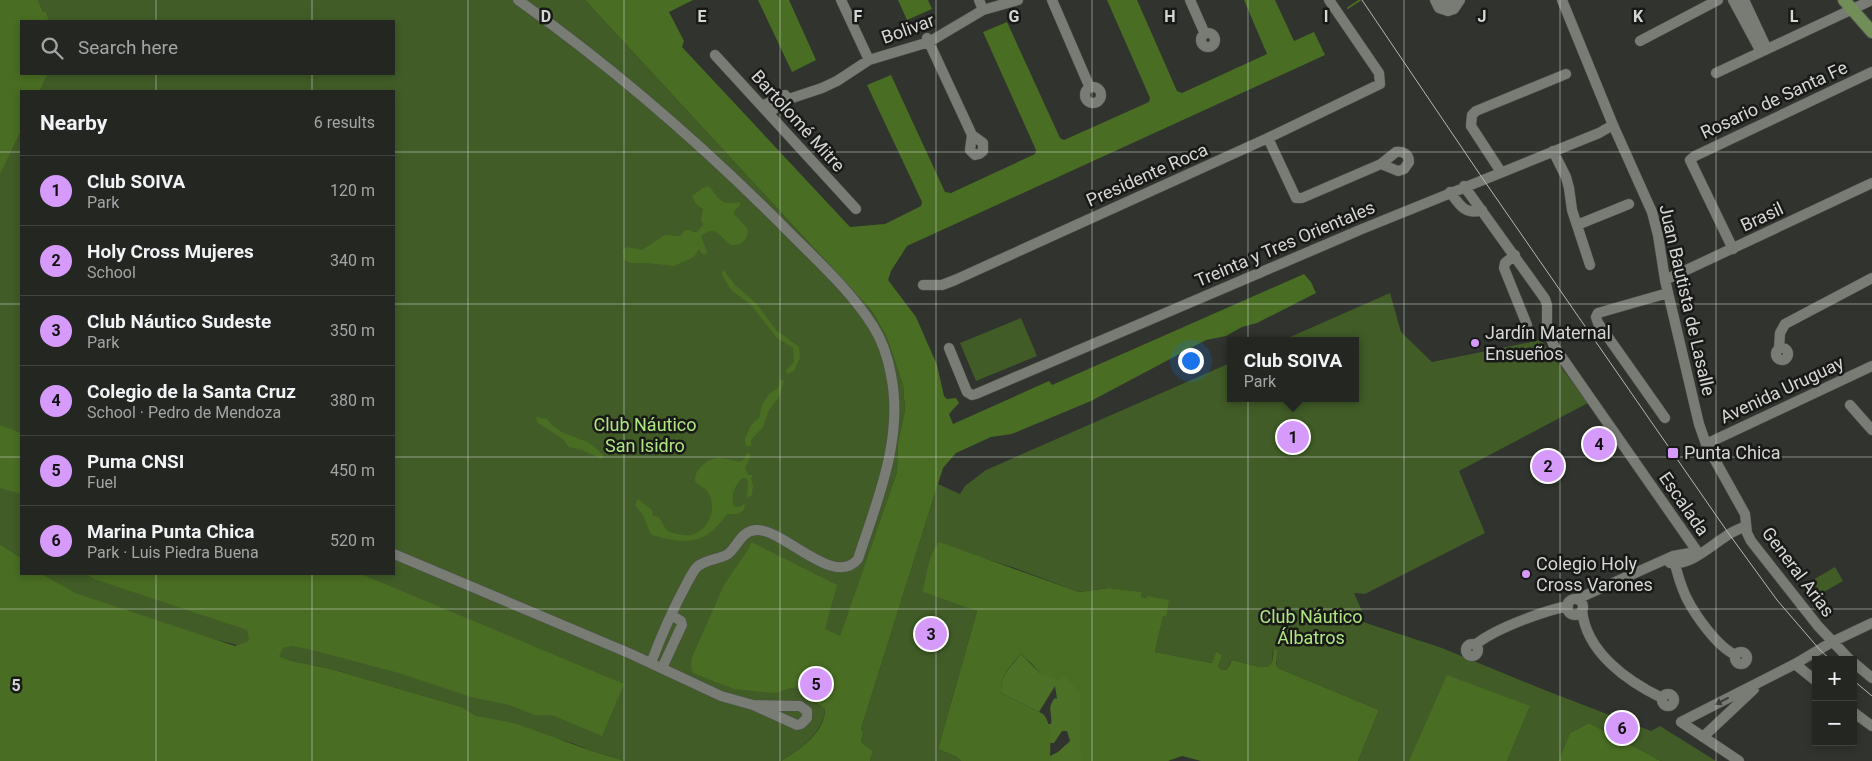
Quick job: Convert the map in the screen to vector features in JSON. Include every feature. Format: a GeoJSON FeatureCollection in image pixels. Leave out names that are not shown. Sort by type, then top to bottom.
{"type":"FeatureCollection","features":[{"type":"Feature","properties":{"kind":"main road"},"geometry":{"type":"LineString","coordinates":[[1848,5],[1872,32]]}},
{"type":"Feature","properties":{"kind":"street"},"geometry":{"type":"LineString","coordinates":[[518,0],[618,75],[666,115],[731,175],[844,288],[862,309],[878,334],[889,366],[894,400],[889,460],[885,479],[858,559],[853,565],[847,567],[833,566],[808,555],[767,532],[754,530],[744,534],[727,554],[704,562],[696,568],[671,615],[650,663]]}},
{"type":"Feature","properties":{"kind":"street"},"geometry":{"type":"LineString","coordinates":[[841,0],[868,58]]}},
{"type":"Feature","properties":{"kind":"street","name":"Bolivar"},"geometry":{"type":"LineString","coordinates":[[765,109],[837,81],[868,58],[928,40],[981,5],[1002,0]]}},
{"type":"Feature","properties":{"kind":"street","name":"Bolivar"},"geometry":{"type":"LineString","coordinates":[[981,5],[1018,0]]}},
{"type":"Feature","properties":{"kind":"street"},"geometry":{"type":"LineString","coordinates":[[1052,0],[1090,88]]}},
{"type":"Feature","properties":{"kind":"street"},"geometry":{"type":"LineString","coordinates":[[1190,0],[1204,34]]}},
{"type":"Feature","properties":{"kind":"street","name":"Presidente Roca"},"geometry":{"type":"LineString","coordinates":[[923,285],[942,285],[955,280],[1268,138],[1380,84],[1379,73],[1329,0]]}},
{"type":"Feature","properties":{"kind":"street"},"geometry":{"type":"LineString","coordinates":[[1436,1],[1442,10],[1448,10],[1454,9],[1459,0]]}},
{"type":"Feature","properties":{"kind":"street","name":"Juan Bautista de Lasalle"},"geometry":{"type":"LineString","coordinates":[[1562,0],[1613,125],[1652,212],[1668,293],[1699,424],[1706,444]]}},
{"type":"Feature","properties":{"kind":"street"},"geometry":{"type":"LineString","coordinates":[[1640,41],[1718,0]]}},
{"type":"Feature","properties":{"kind":"street"},"geometry":{"type":"LineString","coordinates":[[1716,73],[1764,51],[1848,5],[1872,0]]}},
{"type":"Feature","properties":{"kind":"street"},"geometry":{"type":"LineString","coordinates":[[1739,1],[1764,51]]}},
{"type":"Feature","properties":{"kind":"street"},"geometry":{"type":"LineString","coordinates":[[928,40],[974,140]]}},
{"type":"Feature","properties":{"kind":"street","name":"Bartolomé Mitre"},"geometry":{"type":"LineString","coordinates":[[715,55],[856,210]]}},
{"type":"Feature","properties":{"kind":"street","name":"Rosario de Santa Fe"},"geometry":{"type":"LineString","coordinates":[[1734,249],[1690,160],[1872,72]]}},
{"type":"Feature","properties":{"kind":"street"},"geometry":{"type":"LineString","coordinates":[[1501,172],[1471,126],[1472,114],[1566,74]]}},
{"type":"Feature","properties":{"kind":"street","name":"Treinta y Tres Orientales"},"geometry":{"type":"LineString","coordinates":[[949,348],[968,392],[972,395],[1464,186],[1542,156],[1613,125]]}},
{"type":"Feature","properties":{"kind":"street"},"geometry":{"type":"LineString","coordinates":[[1268,138],[1296,198],[1302,198],[1381,164]]}},
{"type":"Feature","properties":{"kind":"street"},"geometry":{"type":"LineString","coordinates":[[1553,151],[1560,163],[1569,188],[1572,210],[1590,264]]}},
{"type":"Feature","properties":{"kind":"street"},"geometry":{"type":"LineString","coordinates":[[1542,156],[1551,162],[1560,163]]}},
{"type":"Feature","properties":{"kind":"street","name":"Brasil"},"geometry":{"type":"LineString","coordinates":[[1665,280],[1872,183]]}},
{"type":"Feature","properties":{"kind":"street","name":"Escalada"},"geometry":{"type":"LineString","coordinates":[[1464,186],[1545,299],[1548,305],[1547,329],[1554,346],[1699,554]]}},
{"type":"Feature","properties":{"kind":"street"},"geometry":{"type":"LineString","coordinates":[[1450,192],[1459,205],[1468,211],[1482,210]]}},
{"type":"Feature","properties":{"kind":"street"},"geometry":{"type":"LineString","coordinates":[[1577,225],[1629,204]]}},
{"type":"Feature","properties":{"kind":"street"},"geometry":{"type":"LineString","coordinates":[[1515,255],[1505,263],[1504,268],[1527,325]]}},
{"type":"Feature","properties":{"kind":"street"},"geometry":{"type":"LineString","coordinates":[[1779,348],[1780,333],[1785,324],[1872,278]]}},
{"type":"Feature","properties":{"kind":"street"},"geometry":{"type":"LineString","coordinates":[[1665,418],[1598,323],[1596,317],[1598,313],[1668,293]]}},
{"type":"Feature","properties":{"kind":"street","name":"Avenida Uruguay"},"geometry":{"type":"LineString","coordinates":[[1706,444],[1872,366]]}},
{"type":"Feature","properties":{"kind":"street"},"geometry":{"type":"LineString","coordinates":[[1850,405],[1872,430]]}},
{"type":"Feature","properties":{"kind":"street","name":"General Arias"},"geometry":{"type":"LineString","coordinates":[[1706,444],[1745,514],[1746,526],[1752,541],[1779,578],[1846,656]]}},
{"type":"Feature","properties":{"kind":"street"},"geometry":{"type":"LineString","coordinates":[[1475,645],[1482,638],[1553,609],[1568,606],[1570,613],[1579,613],[1580,605],[1591,592],[1658,561],[1679,559],[1699,554],[1729,534],[1746,526]]}},
{"type":"Feature","properties":{"kind":"street"},"geometry":{"type":"LineString","coordinates":[[395,554],[662,668],[721,696],[753,705]]}},
{"type":"Feature","properties":{"kind":"street"},"geometry":{"type":"LineString","coordinates":[[1679,559],[1687,598],[1702,623],[1728,652],[1736,655]]}},
{"type":"Feature","properties":{"kind":"street"},"geometry":{"type":"LineString","coordinates":[[1580,605],[1584,625],[1590,637],[1614,667],[1634,683],[1662,698]]}},
{"type":"Feature","properties":{"kind":"street"},"geometry":{"type":"LineString","coordinates":[[662,668],[682,625],[681,622],[671,615]]}},
{"type":"Feature","properties":{"kind":"street"},"geometry":{"type":"LineString","coordinates":[[1739,761],[1681,722],[1796,664],[1832,642],[1872,623]]}},
{"type":"Feature","properties":{"kind":"street"},"geometry":{"type":"LineString","coordinates":[[1796,664],[1812,678]]}},
{"type":"Feature","properties":{"kind":"street"},"geometry":{"type":"LineString","coordinates":[[1857,665],[1872,678]]}},
{"type":"Feature","properties":{"kind":"street"},"geometry":{"type":"LineString","coordinates":[[1703,737],[1764,680]]}},
{"type":"Feature","properties":{"kind":"street"},"geometry":{"type":"LineString","coordinates":[[1857,715],[1872,726]]}},
{"type":"Feature","properties":{"kind":"green space","name":"Club Náutico San Isidro"},"geometry":{"type":"Polygon","coordinates":[[[38,0],[585,0],[872,311],[887,338],[903,385],[905,410],[898,442],[897,472],[840,637],[830,674],[815,702],[825,709],[824,718],[809,740],[781,761],[625,761],[572,743],[477,716],[462,707],[331,669],[292,661],[210,638],[76,593],[41,575],[395,575],[395,90],[40,90],[48,75],[395,75],[395,20],[49,20],[46,11],[43,12],[38,0]]]}},
{"type":"Feature","properties":{"kind":"green space"},"geometry":{"type":"Polygon","coordinates":[[[20,133],[20,557],[0,544],[0,175],[20,133]]]}},
{"type":"Feature","properties":{"kind":"green space","name":"Club Náutico Álbatros"},"geometry":{"type":"Polygon","coordinates":[[[1390,293],[1401,332],[1432,362],[1541,340],[1588,403],[1459,471],[1485,533],[1365,594],[1354,593],[1362,611],[1351,618],[1442,648],[1651,731],[1660,726],[1716,761],[1661,761],[1589,723],[1570,733],[1558,761],[1507,761],[1530,706],[1409,761],[1358,761],[1379,710],[1278,668],[1273,650],[1272,662],[1268,667],[1260,667],[1232,660],[1226,670],[1220,669],[1216,653],[1212,663],[1155,652],[1163,615],[1166,616],[1147,598],[1141,597],[1142,592],[1109,588],[1079,592],[1015,568],[937,544],[926,575],[977,611],[938,749],[957,757],[961,761],[870,761],[873,751],[861,742],[863,733],[861,729],[938,484],[960,494],[965,486],[986,470],[1227,364],[1227,402],[1359,402],[1359,337],[1290,337],[1390,293]]]}},
{"type":"Feature","properties":{"kind":"green space"},"geometry":{"type":"Polygon","coordinates":[[[1021,318],[1037,356],[976,381],[960,343],[1021,318]]]}},
{"type":"Feature","properties":{"kind":"green space"},"geometry":{"type":"Polygon","coordinates":[[[1835,567],[1843,581],[1815,597],[1806,584],[1835,567]]]}},
{"type":"Feature","properties":{"kind":"shaded area"},"geometry":{"type":"Polygon","coordinates":[[[0,0],[38,0],[43,12],[46,11],[49,20],[20,20],[20,75],[48,75],[40,90],[20,90],[20,133],[0,175],[0,0]]]}},
{"type":"Feature","properties":{"kind":"shaded area"},"geometry":{"type":"Polygon","coordinates":[[[585,0],[693,0],[669,12],[684,41],[682,47],[850,227],[885,224],[921,206],[922,202],[867,85],[891,75],[945,192],[951,193],[1035,154],[1036,150],[983,32],[1007,22],[1060,138],[1064,140],[1149,102],[1150,98],[1107,0],[1137,0],[1177,91],[1182,93],[1267,54],[1244,0],[1275,0],[1294,41],[1314,32],[1325,55],[907,246],[891,271],[888,280],[916,317],[937,365],[944,396],[947,399],[956,398],[959,403],[949,414],[953,424],[1049,381],[1052,385],[1304,274],[1311,282],[1316,293],[1257,323],[1242,327],[1226,336],[1206,340],[1091,401],[1012,434],[991,437],[956,453],[943,468],[861,729],[863,733],[861,742],[873,751],[870,761],[781,761],[810,740],[821,726],[824,718],[825,709],[815,702],[830,675],[816,666],[802,687],[775,693],[734,689],[693,673],[691,667],[692,657],[724,585],[751,542],[837,585],[825,629],[840,636],[897,472],[898,442],[905,410],[903,385],[887,338],[872,311],[585,0]]]}},
{"type":"Feature","properties":{"kind":"shaded area"},"geometry":{"type":"Polygon","coordinates":[[[758,0],[789,0],[816,60],[792,72],[758,0]]]}},
{"type":"Feature","properties":{"kind":"shaded area"},"geometry":{"type":"Polygon","coordinates":[[[898,0],[928,0],[932,9],[907,20],[898,0]]]}},
{"type":"Feature","properties":{"kind":"shaded area"},"geometry":{"type":"Polygon","coordinates":[[[709,186],[715,195],[724,202],[739,202],[741,204],[734,214],[748,229],[744,241],[732,245],[717,232],[711,231],[701,236],[707,252],[706,255],[702,254],[699,249],[694,257],[674,266],[630,263],[624,260],[623,250],[627,247],[642,250],[665,235],[680,236],[685,230],[697,232],[703,225],[701,220],[703,209],[696,204],[692,196],[709,186]]]}},
{"type":"Feature","properties":{"kind":"shaded area"},"geometry":{"type":"Polygon","coordinates":[[[723,269],[735,285],[756,303],[776,330],[799,347],[800,358],[794,371],[786,373],[786,370],[794,362],[793,348],[777,338],[751,305],[731,290],[722,275],[723,269]]]}},
{"type":"Feature","properties":{"kind":"shaded area"},"geometry":{"type":"Polygon","coordinates":[[[780,379],[784,381],[779,397],[769,410],[763,427],[751,440],[751,446],[746,446],[745,438],[751,425],[759,418],[762,405],[769,394],[778,388],[780,379]]]}},
{"type":"Feature","properties":{"kind":"shaded area"},"geometry":{"type":"Polygon","coordinates":[[[537,417],[547,419],[559,431],[588,442],[604,456],[602,459],[582,450],[569,447],[563,439],[538,423],[537,417]]]}},
{"type":"Feature","properties":{"kind":"shaded area"},"geometry":{"type":"Polygon","coordinates":[[[0,425],[20,433],[20,494],[0,488],[0,425]]]}},
{"type":"Feature","properties":{"kind":"shaded area"},"geometry":{"type":"Polygon","coordinates":[[[747,453],[751,455],[745,468],[748,475],[753,475],[751,479],[753,485],[752,495],[747,498],[748,481],[742,478],[735,488],[733,496],[735,507],[740,507],[745,503],[744,510],[734,514],[727,514],[711,532],[694,540],[675,540],[650,533],[643,515],[635,505],[638,499],[652,510],[653,516],[659,517],[667,531],[684,535],[696,533],[706,525],[712,507],[708,492],[695,481],[698,471],[711,459],[720,458],[740,462],[747,453]]]}},
{"type":"Feature","properties":{"kind":"shaded area"},"geometry":{"type":"Polygon","coordinates":[[[939,542],[1079,592],[1109,588],[1142,592],[1141,597],[1147,598],[1147,596],[1169,600],[1166,616],[1163,616],[1155,652],[1212,663],[1216,652],[1222,655],[1218,665],[1220,669],[1226,670],[1232,660],[1260,667],[1268,667],[1272,662],[1274,650],[1277,650],[1276,663],[1278,668],[1379,710],[1358,761],[1201,761],[1182,756],[1168,761],[1081,761],[1080,693],[1065,676],[1058,680],[1040,673],[1021,654],[1004,676],[1001,693],[1043,714],[1046,718],[1050,736],[1050,761],[961,761],[957,757],[938,749],[977,611],[923,592],[931,558],[939,542]]]}},
{"type":"Feature","properties":{"kind":"shaded area"},"geometry":{"type":"Polygon","coordinates":[[[0,544],[20,557],[20,575],[43,575],[76,593],[235,646],[247,642],[249,638],[247,630],[94,579],[88,575],[363,575],[624,684],[602,736],[552,715],[535,715],[509,705],[471,697],[395,672],[292,646],[283,648],[279,656],[462,707],[477,716],[517,724],[625,761],[0,761],[0,544]]]}},
{"type":"Feature","properties":{"kind":"shaded area"},"geometry":{"type":"Polygon","coordinates":[[[1021,654],[1040,673],[1065,675],[1081,693],[1081,761],[1050,761],[1050,756],[1058,752],[1070,741],[1067,731],[1062,731],[1054,743],[1050,743],[1048,724],[1051,724],[1050,708],[1052,702],[1055,698],[1057,699],[1055,686],[1039,712],[1001,693],[1004,677],[1021,654]]]}},
{"type":"Feature","properties":{"kind":"shaded area"},"geometry":{"type":"Polygon","coordinates":[[[1447,675],[1530,706],[1507,761],[1409,761],[1447,675]]]}},
{"type":"Feature","properties":{"kind":"shaded area"},"geometry":{"type":"Polygon","coordinates":[[[1589,723],[1661,761],[1558,761],[1570,733],[1589,723]]]}},
{"type":"Feature","properties":{"kind":"waterway"},"geometry":{"type":"LineString","coordinates":[[1348,8],[1360,0]]}},
{"type":"Feature","properties":{"kind":"tram line"},"geometry":{"type":"LineString","coordinates":[[1362,0],[1483,179],[1729,534],[1777,600],[1827,656]]}},
{"type":"Feature","properties":{"kind":"tram line"},"geometry":{"type":"LineString","coordinates":[[1857,683],[1872,696]]}},
{"type":"Feature","properties":{"kind":"place","name":"Jardín Maternal Ensueños"},"geometry":{"type":"Point","coordinates":[1475,343]}},
{"type":"Feature","properties":{"kind":"place","name":"Club SOIVA"},"geometry":{"type":"Point","coordinates":[1293,437]}},
{"type":"Feature","properties":{"kind":"place","name":"Colegio de la Santa Cruz"},"geometry":{"type":"Point","coordinates":[1599,444]}},
{"type":"Feature","properties":{"kind":"place","name":"Punta Chica"},"geometry":{"type":"Point","coordinates":[1673,453]}},
{"type":"Feature","properties":{"kind":"place","name":"Holy Cross Mujeres"},"geometry":{"type":"Point","coordinates":[1548,466]}},
{"type":"Feature","properties":{"kind":"place","name":"Colegio Holy Cross Varones"},"geometry":{"type":"Point","coordinates":[1526,574]}},
{"type":"Feature","properties":{"kind":"place","name":"Club Náutico Sudeste"},"geometry":{"type":"Point","coordinates":[931,634]}},
{"type":"Feature","properties":{"kind":"place","name":"Puma CNSI"},"geometry":{"type":"Point","coordinates":[816,684]}},
{"type":"Feature","properties":{"kind":"place","name":"Marina Punta Chica"},"geometry":{"type":"Point","coordinates":[1622,728]}}]}
